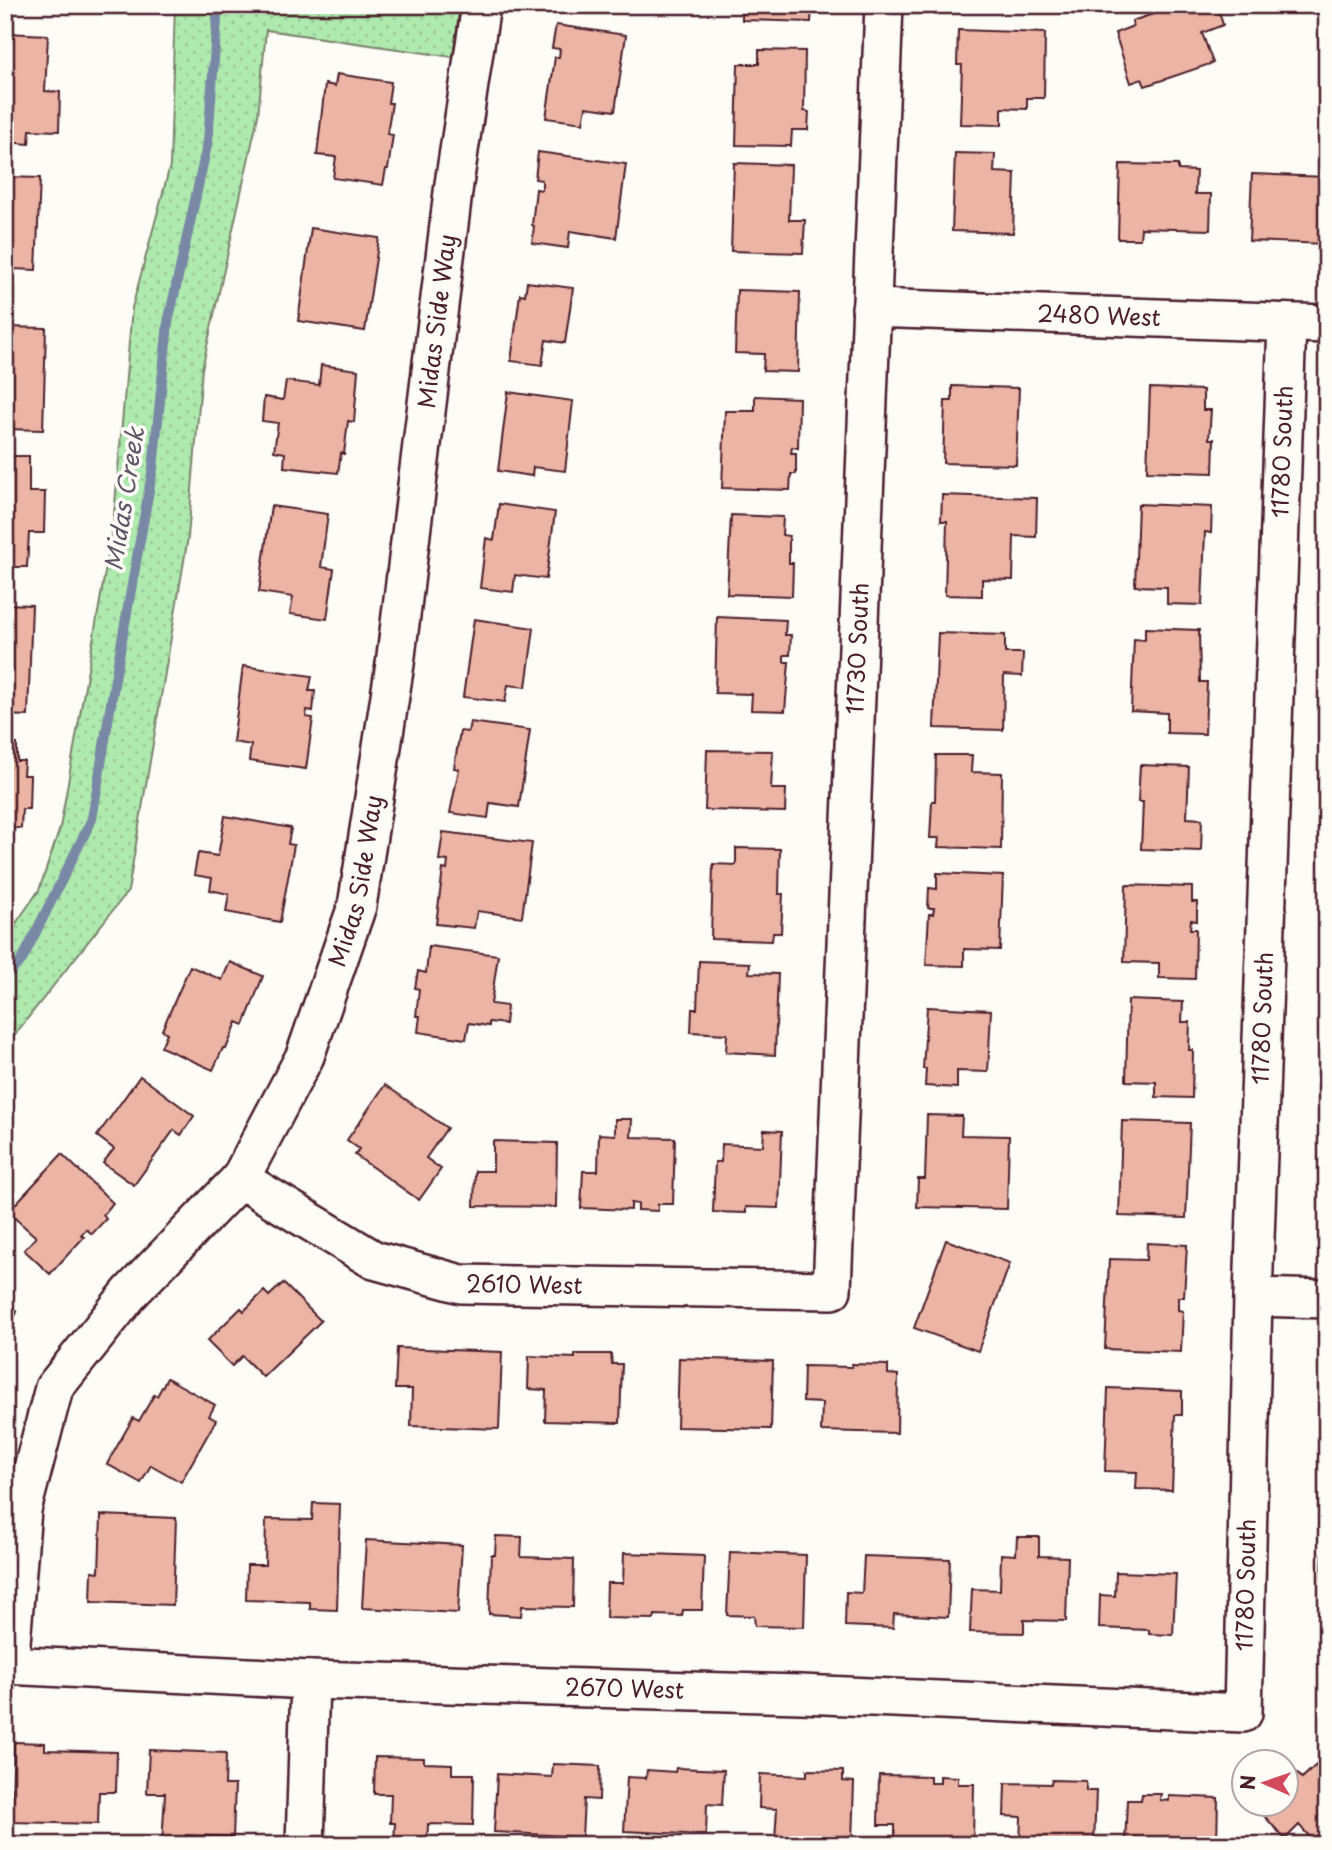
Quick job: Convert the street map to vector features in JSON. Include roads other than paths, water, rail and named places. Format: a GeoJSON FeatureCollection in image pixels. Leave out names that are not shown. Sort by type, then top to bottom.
{"type":"FeatureCollection","features":[{"type":"Feature","properties":{"kind":"street","name":"Midas Side Way"},"geometry":{"type":"LineString","coordinates":[[7,1666],[22,1510],[54,1388],[130,1293],[240,1179],[305,1056],[357,906],[395,664],[454,184],[481,5]]}},
{"type":"Feature","properties":{"kind":"street","name":"11730 South"},"geometry":{"type":"LineString","coordinates":[[832,1290],[884,5]]}},
{"type":"Feature","properties":{"kind":"street","name":"2480 West"},"geometry":{"type":"LineString","coordinates":[[871,308],[1327,324]]}},
{"type":"Feature","properties":{"kind":"street","name":"11780 South"},"geometry":{"type":"LineString","coordinates":[[1243,1713],[1254,1297],[1287,323]]}},
{"type":"Feature","properties":{"kind":"street","name":"2610 West"},"geometry":{"type":"LineString","coordinates":[[240,1179],[374,1260],[461,1284],[832,1290]]}},
{"type":"Feature","properties":{"kind":"street"},"geometry":{"type":"LineString","coordinates":[[1254,1297],[1327,1299]]}},
{"type":"Feature","properties":{"kind":"street","name":"2670 West"},"geometry":{"type":"LineString","coordinates":[[7,1666],[310,1680],[787,1693],[1243,1713]]}},
{"type":"Feature","properties":{"kind":"street"},"geometry":{"type":"LineString","coordinates":[[305,1845],[310,1680]]}},
{"type":"Feature","properties":{"kind":"waterway","name":"Midas Creek"},"geometry":{"type":"LineString","coordinates":[[5,977],[22,960],[92,819],[153,468],[168,323],[208,141],[218,5]]}}]}
